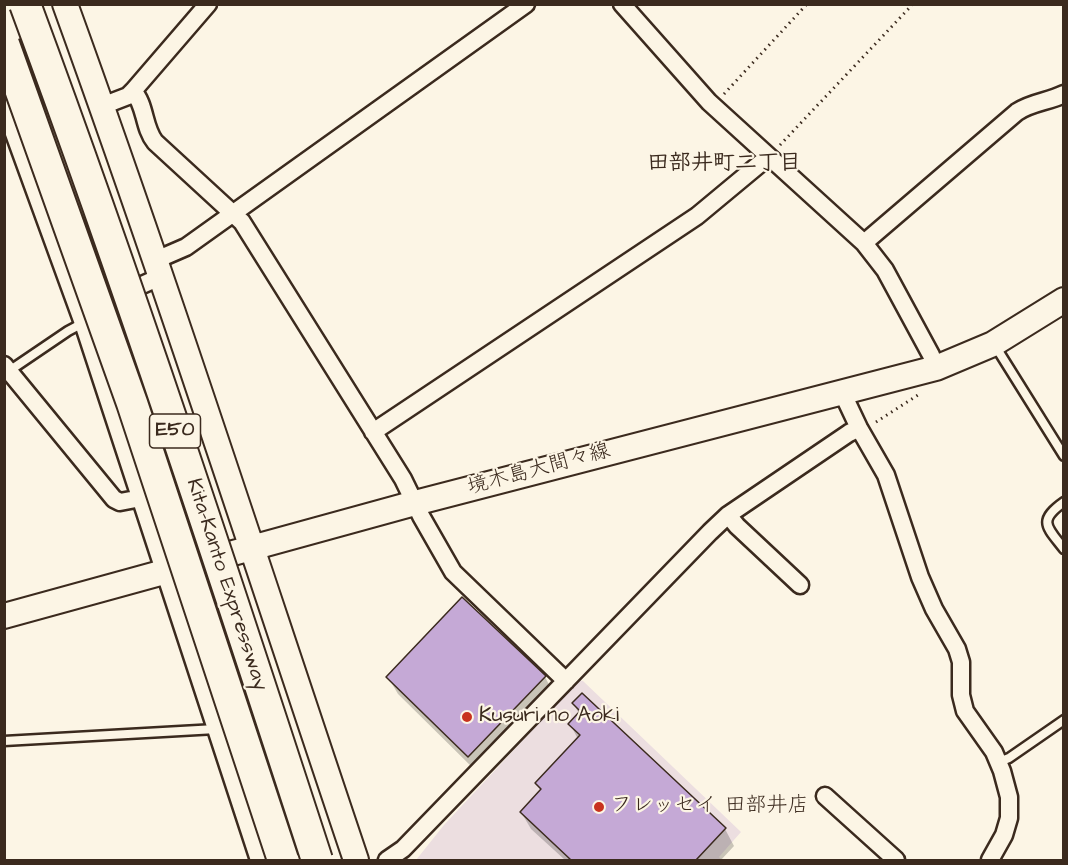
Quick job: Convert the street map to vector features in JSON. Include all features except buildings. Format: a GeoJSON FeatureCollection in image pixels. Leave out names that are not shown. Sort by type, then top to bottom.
{"type":"FeatureCollection","features":[{"type":"Feature","properties":{"kind":"highway","name":"Kita-Kanto Expressway"},"geometry":{"type":"LineString","coordinates":[[25,4],[61,100],[153,367],[317,861]]}},
{"type":"Feature","properties":{"kind":"highway","name":"Kita-Kanto Expressway"},"geometry":{"type":"LineString","coordinates":[[4,44],[132,403],[283,861]]}},
{"type":"Feature","properties":{"kind":"main road"},"geometry":{"type":"LineString","coordinates":[[65,4],[159,268],[356,861]]}},
{"type":"Feature","properties":{"kind":"main road","name":"境木島大間々線"},"geometry":{"type":"LineString","coordinates":[[4,616],[165,573],[223,554],[283,541],[415,503],[936,368],[993,344],[1064,300]]}},
{"type":"Feature","properties":{"kind":"street"},"geometry":{"type":"LineString","coordinates":[[102,106],[133,92],[208,4]]}},
{"type":"Feature","properties":{"kind":"street"},"geometry":{"type":"LineString","coordinates":[[81,318],[159,268],[526,4]]}},
{"type":"Feature","properties":{"kind":"street"},"geometry":{"type":"LineString","coordinates":[[624,5],[709,102],[864,243],[885,270],[936,368]]}},
{"type":"Feature","properties":{"kind":"street"},"geometry":{"type":"LineString","coordinates":[[133,92],[139,100],[149,135],[234,212],[242,222],[404,479],[453,573],[566,681]]}},
{"type":"Feature","properties":{"kind":"street"},"geometry":{"type":"LineString","coordinates":[[864,243],[1017,112],[1028,105],[1064,94]]}},
{"type":"Feature","properties":{"kind":"street"},"geometry":{"type":"LineString","coordinates":[[4,106],[81,318],[259,861]]}},
{"type":"Feature","properties":{"kind":"street"},"geometry":{"type":"LineString","coordinates":[[373,432],[687,223],[768,157]]}},
{"type":"Feature","properties":{"kind":"street"},"geometry":{"type":"LineString","coordinates":[[7,368],[114,499],[120,502],[141,498]]}},
{"type":"Feature","properties":{"kind":"street"},"geometry":{"type":"LineString","coordinates":[[842,392],[866,426],[886,474],[920,578],[957,650],[961,662],[960,695],[964,711],[999,762],[1009,797],[1009,818],[1004,835],[990,861]]}},
{"type":"Feature","properties":{"kind":"street"},"geometry":{"type":"LineString","coordinates":[[387,861],[403,849],[691,550],[728,515],[849,433],[866,426]]}},
{"type":"Feature","properties":{"kind":"street"},"geometry":{"type":"LineString","coordinates":[[728,515],[800,585]]}},
{"type":"Feature","properties":{"kind":"street"},"geometry":{"type":"LineString","coordinates":[[825,796],[896,861]]}},
{"type":"Feature","properties":{"kind":"lane"},"geometry":{"type":"LineString","coordinates":[[7,368],[68,331],[81,318]]}},
{"type":"Feature","properties":{"kind":"lane"},"geometry":{"type":"LineString","coordinates":[[993,344],[1064,456]]}},
{"type":"Feature","properties":{"kind":"lane"},"geometry":{"type":"LineString","coordinates":[[1064,502],[1051,511],[1046,518],[1046,523],[1064,549]]}},
{"type":"Feature","properties":{"kind":"lane"},"geometry":{"type":"LineString","coordinates":[[999,762],[1009,758],[1064,720]]}},
{"type":"Feature","properties":{"kind":"lane"},"geometry":{"type":"LineString","coordinates":[[4,741],[216,729]]}},
{"type":"Feature","properties":{"kind":"path"},"geometry":{"type":"LineString","coordinates":[[709,102],[722,97],[807,4]]}},
{"type":"Feature","properties":{"kind":"path"},"geometry":{"type":"LineString","coordinates":[[768,157],[913,4]]}},
{"type":"Feature","properties":{"kind":"path"},"geometry":{"type":"LineString","coordinates":[[866,426],[923,393]]}},
{"type":"Feature","properties":{"kind":"shaded area"},"geometry":{"type":"Polygon","coordinates":[[[579,680],[583,681],[741,832],[719,857],[722,860],[416,860],[444,825],[579,680]]]}},
{"type":"Feature","properties":{"kind":"place","name":"Kusuri no Aoki"},"geometry":{"type":"Point","coordinates":[467,717]}},
{"type":"Feature","properties":{"kind":"place","name":"フレッセイ 田部井店"},"geometry":{"type":"Point","coordinates":[599,807]}},
{"type":"Feature","properties":{"kind":"district","name":"田部井町二丁目"},"geometry":{"type":"Point","coordinates":[724,164]}}]}
